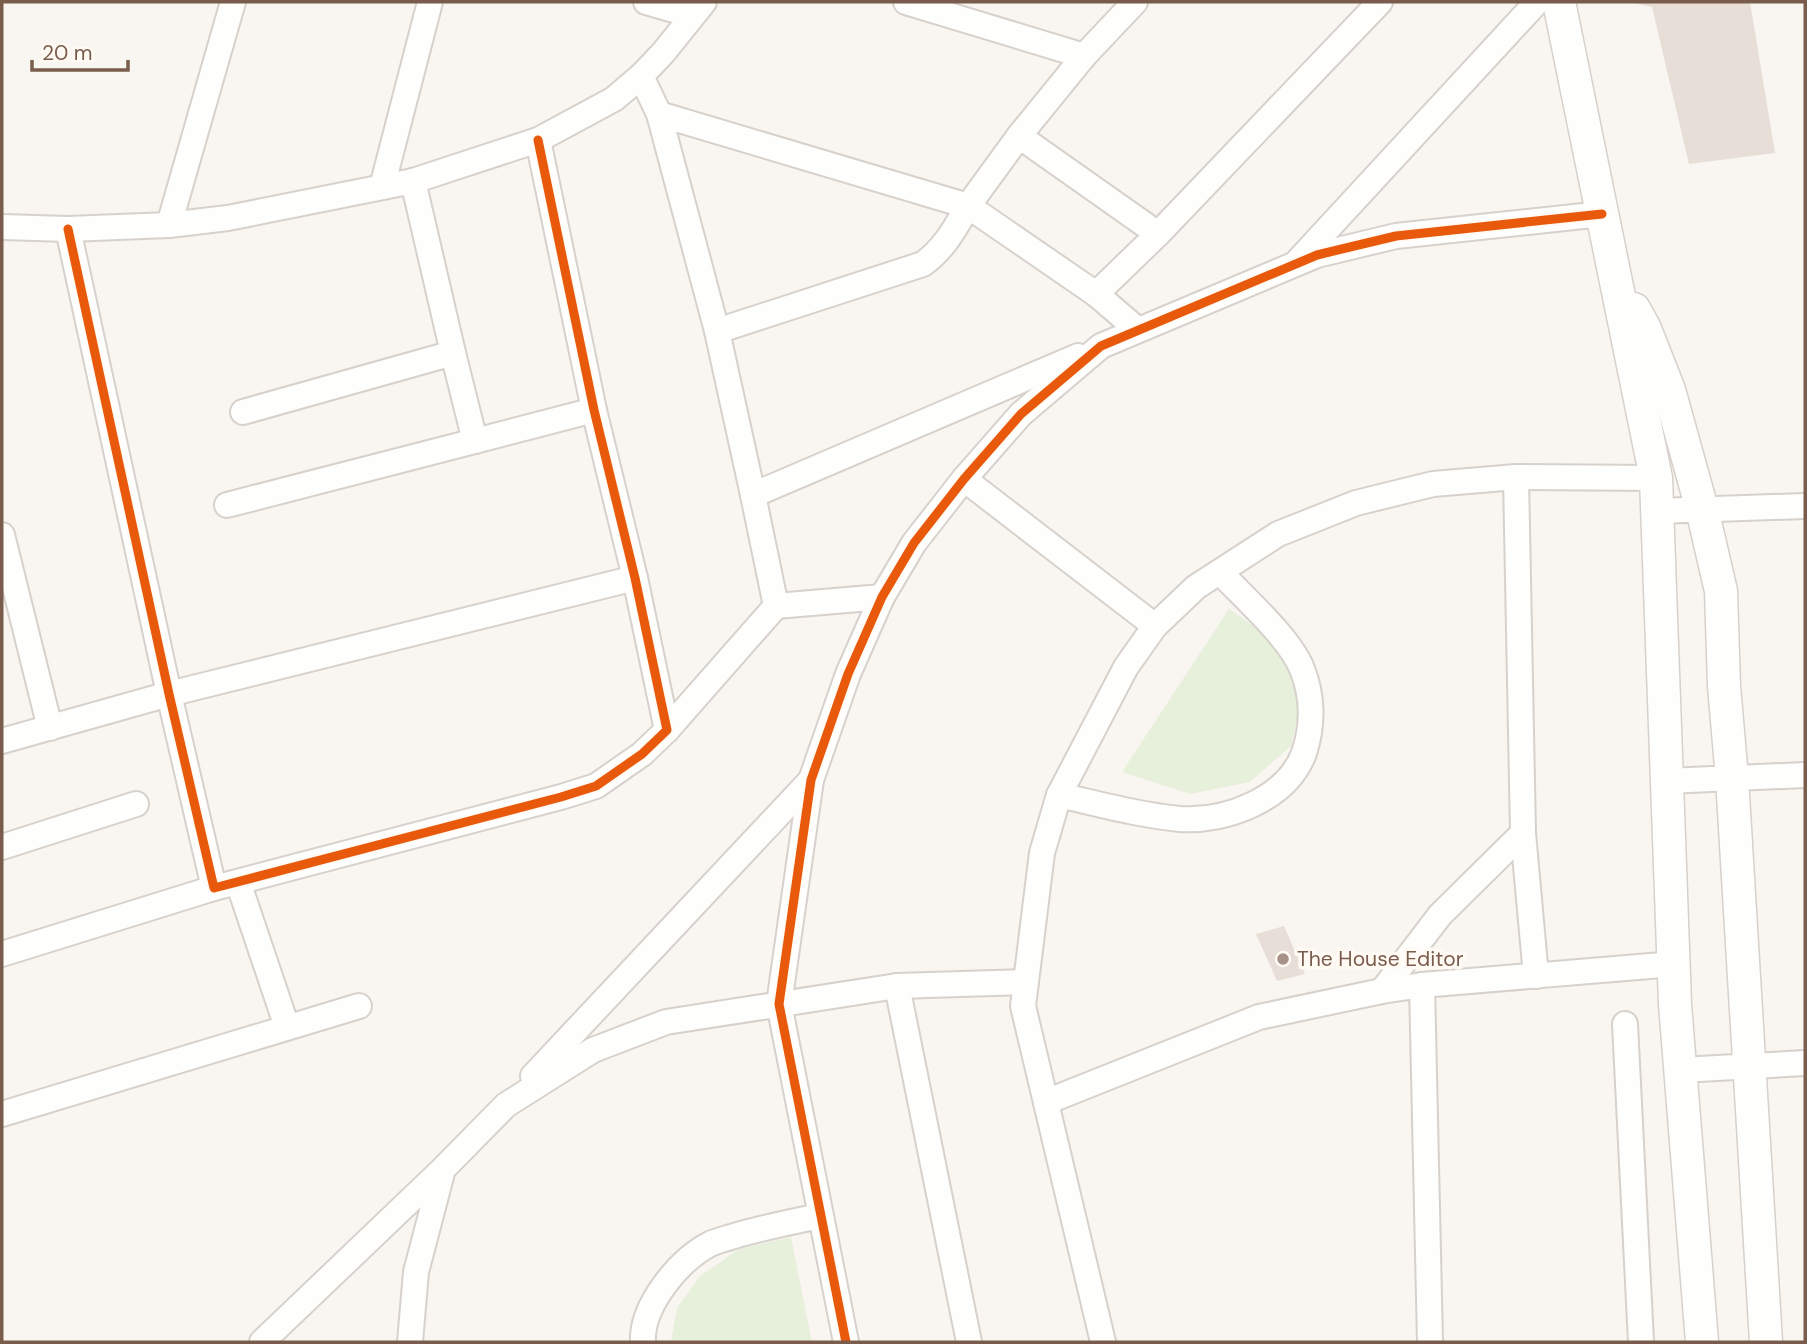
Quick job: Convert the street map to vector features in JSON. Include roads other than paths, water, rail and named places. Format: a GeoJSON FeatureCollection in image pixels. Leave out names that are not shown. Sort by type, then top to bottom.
{"type":"FeatureCollection","features":[{"type":"Feature","properties":{"kind":"street"},"geometry":{"type":"LineString","coordinates":[[169,225],[233,2]]}},
{"type":"Feature","properties":{"kind":"street"},"geometry":{"type":"LineString","coordinates":[[382,187],[430,2]]}},
{"type":"Feature","properties":{"kind":"street"},"geometry":{"type":"LineString","coordinates":[[646,2],[698,9]]}},
{"type":"Feature","properties":{"kind":"street"},"geometry":{"type":"LineString","coordinates":[[906,2],[1084,56]]}},
{"type":"Feature","properties":{"kind":"street"},"geometry":{"type":"LineString","coordinates":[[717,331],[923,264],[936,254],[948,241],[968,206],[1019,136],[1084,56],[1135,2]]}},
{"type":"Feature","properties":{"kind":"street"},"geometry":{"type":"LineString","coordinates":[[1096,294],[1380,2]]}},
{"type":"Feature","properties":{"kind":"street"},"geometry":{"type":"LineString","coordinates":[[1294,264],[1538,2]]}},
{"type":"Feature","properties":{"kind":"street"},"geometry":{"type":"LineString","coordinates":[[1559,2],[1656,478],[1674,964],[1702,1342]]}},
{"type":"Feature","properties":{"kind":"street"},"geometry":{"type":"LineString","coordinates":[[2,227],[68,229],[169,225],[228,218],[413,181],[538,139],[614,99],[663,53],[698,9]]}},
{"type":"Feature","properties":{"kind":"street"},"geometry":{"type":"LineString","coordinates":[[641,76],[659,114],[717,331],[776,606]]}},
{"type":"Feature","properties":{"kind":"street"},"geometry":{"type":"LineString","coordinates":[[659,114],[968,206],[1096,294],[1138,330]]}},
{"type":"Feature","properties":{"kind":"street"},"geometry":{"type":"LineString","coordinates":[[1019,136],[1157,234]]}},
{"type":"Feature","properties":{"kind":"street"},"geometry":{"type":"LineString","coordinates":[[538,139],[594,410],[635,578],[667,730]]}},
{"type":"Feature","properties":{"kind":"street"},"geometry":{"type":"LineString","coordinates":[[413,181],[475,441]]}},
{"type":"Feature","properties":{"kind":"street"},"geometry":{"type":"LineString","coordinates":[[753,495],[1317,255],[1395,236],[1602,214]]}},
{"type":"Feature","properties":{"kind":"street"},"geometry":{"type":"LineString","coordinates":[[68,229],[169,694],[226,885],[287,1027]]}},
{"type":"Feature","properties":{"kind":"street"},"geometry":{"type":"LineString","coordinates":[[1615,274],[1645,329],[1669,390],[1702,509],[1721,591],[1724,685],[1766,1342]]}},
{"type":"Feature","properties":{"kind":"street"},"geometry":{"type":"LineString","coordinates":[[846,1342],[779,1004],[811,780],[848,674],[882,597],[914,543],[964,479],[1021,414],[1101,346]]}},
{"type":"Feature","properties":{"kind":"street"},"geometry":{"type":"LineString","coordinates":[[243,412],[453,353]]}},
{"type":"Feature","properties":{"kind":"street"},"geometry":{"type":"LineString","coordinates":[[227,505],[594,410]]}},
{"type":"Feature","properties":{"kind":"street"},"geometry":{"type":"LineString","coordinates":[[1103,1342],[1023,1006],[1042,853],[1059,795],[1126,667],[1155,626],[1196,587],[1278,534],[1356,503],[1433,484],[1516,477],[1656,478]]}},
{"type":"Feature","properties":{"kind":"street"},"geometry":{"type":"LineString","coordinates":[[1516,477],[1523,833],[1536,976]]}},
{"type":"Feature","properties":{"kind":"street"},"geometry":{"type":"LineString","coordinates":[[964,479],[1155,626]]}},
{"type":"Feature","properties":{"kind":"street"},"geometry":{"type":"LineString","coordinates":[[1657,511],[1805,506]]}},
{"type":"Feature","properties":{"kind":"street"},"geometry":{"type":"LineString","coordinates":[[2,535],[50,728]]}},
{"type":"Feature","properties":{"kind":"street"},"geometry":{"type":"LineString","coordinates":[[1059,795],[1123,810],[1182,819],[1194,818],[1247,808],[1276,791],[1298,769],[1311,724],[1310,696],[1302,668],[1288,646],[1220,572]]}},
{"type":"Feature","properties":{"kind":"street"},"geometry":{"type":"LineString","coordinates":[[2,741],[169,694],[635,578]]}},
{"type":"Feature","properties":{"kind":"street"},"geometry":{"type":"LineString","coordinates":[[2,954],[226,885],[596,786],[642,754],[667,730],[776,606],[882,597]]}},
{"type":"Feature","properties":{"kind":"street"},"geometry":{"type":"LineString","coordinates":[[1667,780],[1805,775]]}},
{"type":"Feature","properties":{"kind":"street"},"geometry":{"type":"LineString","coordinates":[[262,1342],[443,1170],[811,780]]}},
{"type":"Feature","properties":{"kind":"street"},"geometry":{"type":"LineString","coordinates":[[2,846],[136,804]]}},
{"type":"Feature","properties":{"kind":"street"},"geometry":{"type":"LineString","coordinates":[[1382,991],[1440,915],[1523,833]]}},
{"type":"Feature","properties":{"kind":"street"},"geometry":{"type":"LineString","coordinates":[[1046,1102],[1259,1017],[1422,985],[1674,964]]}},
{"type":"Feature","properties":{"kind":"street"},"geometry":{"type":"LineString","coordinates":[[506,1105],[593,1049],[666,1022],[897,986],[1026,982]]}},
{"type":"Feature","properties":{"kind":"street"},"geometry":{"type":"LineString","coordinates":[[1422,985],[1430,1342]]}},
{"type":"Feature","properties":{"kind":"street"},"geometry":{"type":"LineString","coordinates":[[897,986],[969,1342]]}},
{"type":"Feature","properties":{"kind":"street"},"geometry":{"type":"LineString","coordinates":[[2,1114],[359,1006]]}},
{"type":"Feature","properties":{"kind":"street"},"geometry":{"type":"LineString","coordinates":[[1625,1024],[1641,1342]]}},
{"type":"Feature","properties":{"kind":"street"},"geometry":{"type":"LineString","coordinates":[[1681,1070],[1805,1063]]}},
{"type":"Feature","properties":{"kind":"street"},"geometry":{"type":"LineString","coordinates":[[410,1342],[416,1272],[443,1170]]}},
{"type":"Feature","properties":{"kind":"street"},"geometry":{"type":"LineString","coordinates":[[643,1342],[642,1330],[652,1303],[676,1271],[710,1244],[762,1227],[820,1216]]}},
{"type":"Feature","properties":{"kind":"place","name":"The House Editor"},"geometry":{"type":"Point","coordinates":[1283,959]}}]}
